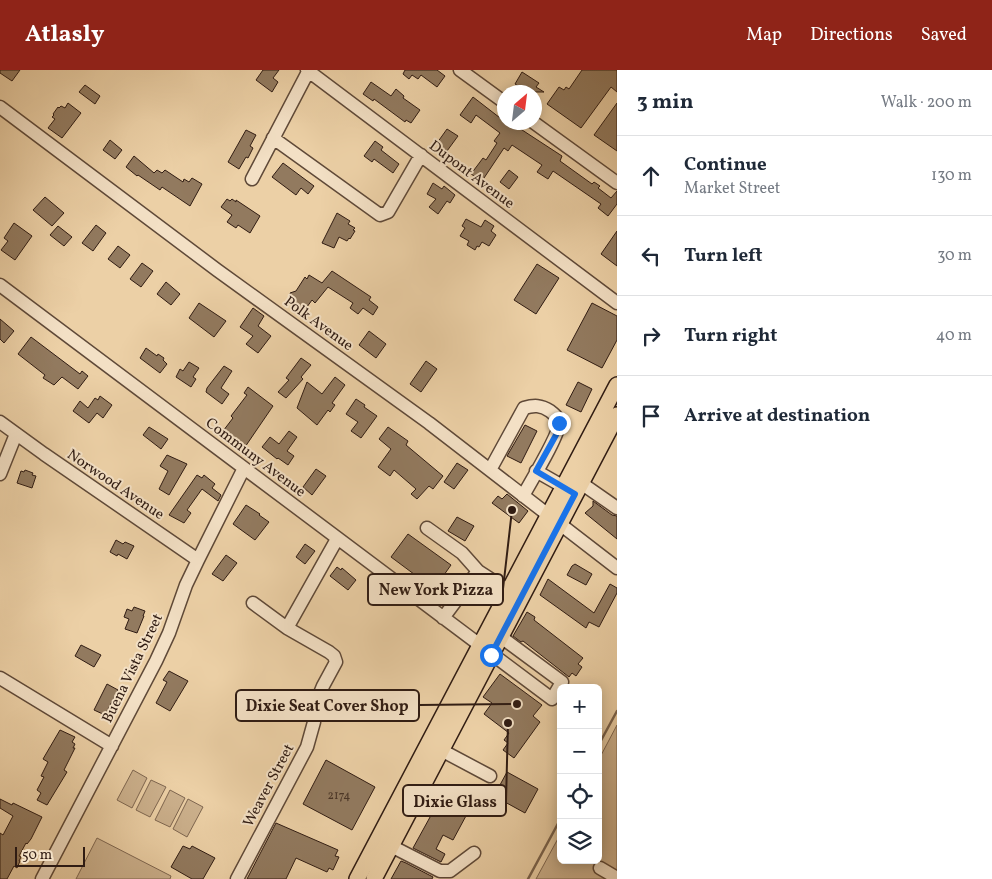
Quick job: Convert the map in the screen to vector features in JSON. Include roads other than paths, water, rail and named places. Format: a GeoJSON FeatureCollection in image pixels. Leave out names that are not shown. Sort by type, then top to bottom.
{"type":"FeatureCollection","features":[{"type":"Feature","properties":{"kind":"main road"},"geometry":{"type":"LineString","coordinates":[[573,488],[617,385]]}},
{"type":"Feature","properties":{"kind":"main road"},"geometry":{"type":"LineString","coordinates":[[374,879],[441,750],[486,650],[509,591],[617,416]]}},
{"type":"Feature","properties":{"kind":"main road"},"geometry":{"type":"LineString","coordinates":[[358,879],[486,650],[500,637],[554,520]]}},
{"type":"Feature","properties":{"kind":"street"},"geometry":{"type":"LineString","coordinates":[[252,178],[309,70]]}},
{"type":"Feature","properties":{"kind":"street","name":"Dupont Avenue"},"geometry":{"type":"LineString","coordinates":[[309,70],[617,303]]}},
{"type":"Feature","properties":{"kind":"street"},"geometry":{"type":"LineString","coordinates":[[460,70],[497,97]]}},
{"type":"Feature","properties":{"kind":"street","name":"Polk Avenue"},"geometry":{"type":"LineString","coordinates":[[0,106],[217,270],[429,423],[617,568]]}},
{"type":"Feature","properties":{"kind":"street"},"geometry":{"type":"LineString","coordinates":[[542,129],[617,183]]}},
{"type":"Feature","properties":{"kind":"street"},"geometry":{"type":"LineString","coordinates":[[273,138],[380,215],[388,212],[421,155]]}},
{"type":"Feature","properties":{"kind":"street","name":"Communy Avenue"},"geometry":{"type":"LineString","coordinates":[[0,285],[552,699],[562,682],[500,637]]}},
{"type":"Feature","properties":{"kind":"street"},"geometry":{"type":"LineString","coordinates":[[490,470],[524,408],[534,405],[545,408],[556,415],[559,423],[556,435],[523,496]]}},
{"type":"Feature","properties":{"kind":"street","name":"Norwood Avenue"},"geometry":{"type":"LineString","coordinates":[[0,422],[198,560]]}},
{"type":"Feature","properties":{"kind":"street"},"geometry":{"type":"LineString","coordinates":[[0,474],[16,434]]}},
{"type":"Feature","properties":{"kind":"street","name":"Buena Vista Street"},"geometry":{"type":"LineString","coordinates":[[42,879],[169,633],[186,586],[244,468]]}},
{"type":"Feature","properties":{"kind":"street"},"geometry":{"type":"LineString","coordinates":[[536,471],[617,508]]}},
{"type":"Feature","properties":{"kind":"street"},"geometry":{"type":"LineString","coordinates":[[427,528],[462,553],[478,571],[509,591]]}},
{"type":"Feature","properties":{"kind":"street"},"geometry":{"type":"LineString","coordinates":[[253,603],[288,628],[337,539]]}},
{"type":"Feature","properties":{"kind":"street"},"geometry":{"type":"LineString","coordinates":[[444,618],[478,571]]}},
{"type":"Feature","properties":{"kind":"street","name":"Weaver Street"},"geometry":{"type":"LineString","coordinates":[[237,879],[307,746],[314,722],[314,708],[336,662],[334,656],[329,652],[288,628]]}},
{"type":"Feature","properties":{"kind":"street"},"geometry":{"type":"LineString","coordinates":[[0,678],[112,746]]}},
{"type":"Feature","properties":{"kind":"street"},"geometry":{"type":"LineString","coordinates":[[441,750],[490,776]]}},
{"type":"Feature","properties":{"kind":"street"},"geometry":{"type":"LineString","coordinates":[[391,846],[440,871],[450,871],[474,853]]}},
{"type":"Feature","properties":{"kind":"street"},"geometry":{"type":"LineString","coordinates":[[600,868],[617,878]]}},
{"type":"Feature","properties":{"kind":"waterway"},"geometry":{"type":"LineString","coordinates":[[602,739],[617,711]]}},
{"type":"Feature","properties":{"kind":"waterway"},"geometry":{"type":"LineString","coordinates":[[528,879],[560,819]]}},
{"type":"Feature","properties":{"kind":"place","name":"New York Pizza"},"geometry":{"type":"Point","coordinates":[512,510]}},
{"type":"Feature","properties":{"kind":"place","name":"Dixie Seat Cover Shop"},"geometry":{"type":"Point","coordinates":[517,704]}},
{"type":"Feature","properties":{"kind":"place","name":"Dixie Glass"},"geometry":{"type":"Point","coordinates":[508,723]}}]}
